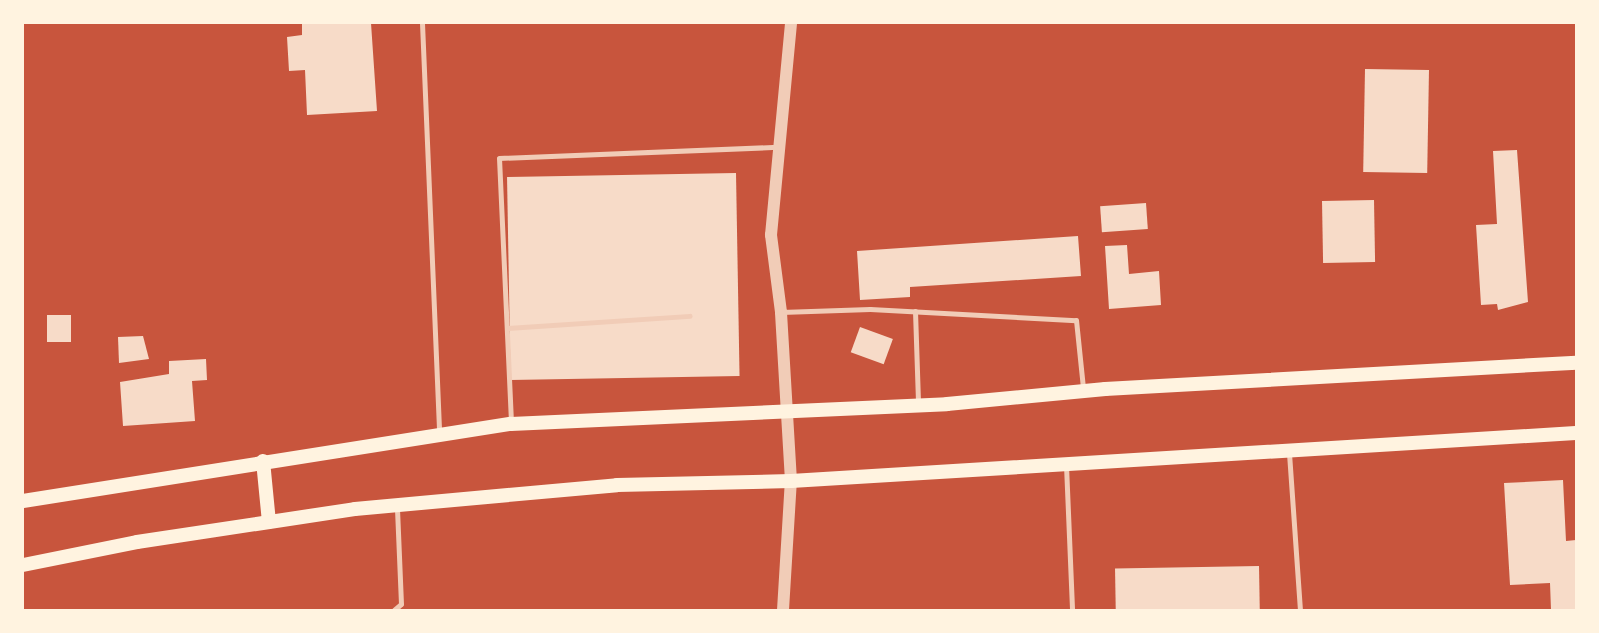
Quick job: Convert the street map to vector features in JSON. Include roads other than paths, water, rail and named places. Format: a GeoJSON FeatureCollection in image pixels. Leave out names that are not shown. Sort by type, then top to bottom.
{"type":"FeatureCollection","features":[{"type":"Feature","properties":{"kind":"main road"},"geometry":{"type":"LineString","coordinates":[[23,501],[263,461],[511,424],[919,405],[1083,392],[1576,363]]}},
{"type":"Feature","properties":{"kind":"main road"},"geometry":{"type":"LineString","coordinates":[[23,565],[269,522],[397,505],[617,485],[791,481],[1576,433]]}},
{"type":"Feature","properties":{"kind":"main road"},"geometry":{"type":"LineString","coordinates":[[263,461],[269,522]]}},
{"type":"Feature","properties":{"kind":"street"},"geometry":{"type":"LineString","coordinates":[[783,610],[791,481],[789,411],[771,234],[791,23]]}},
{"type":"Feature","properties":{"kind":"lane"},"geometry":{"type":"LineString","coordinates":[[422,23],[439,435]]}},
{"type":"Feature","properties":{"kind":"lane"},"geometry":{"type":"LineString","coordinates":[[511,424],[499,158],[781,146]]}},
{"type":"Feature","properties":{"kind":"lane"},"geometry":{"type":"LineString","coordinates":[[781,312],[915,312],[1076,320],[1083,392]]}},
{"type":"Feature","properties":{"kind":"lane"},"geometry":{"type":"LineString","coordinates":[[915,312],[919,405]]}},
{"type":"Feature","properties":{"kind":"lane"},"geometry":{"type":"LineString","coordinates":[[507,328],[690,316]]}},
{"type":"Feature","properties":{"kind":"lane"},"geometry":{"type":"LineString","coordinates":[[1289,449],[1300,610]]}},
{"type":"Feature","properties":{"kind":"lane"},"geometry":{"type":"LineString","coordinates":[[1066,465],[1072,610]]}},
{"type":"Feature","properties":{"kind":"lane"},"geometry":{"type":"LineString","coordinates":[[394,610],[401,604],[397,505]]}}]}
